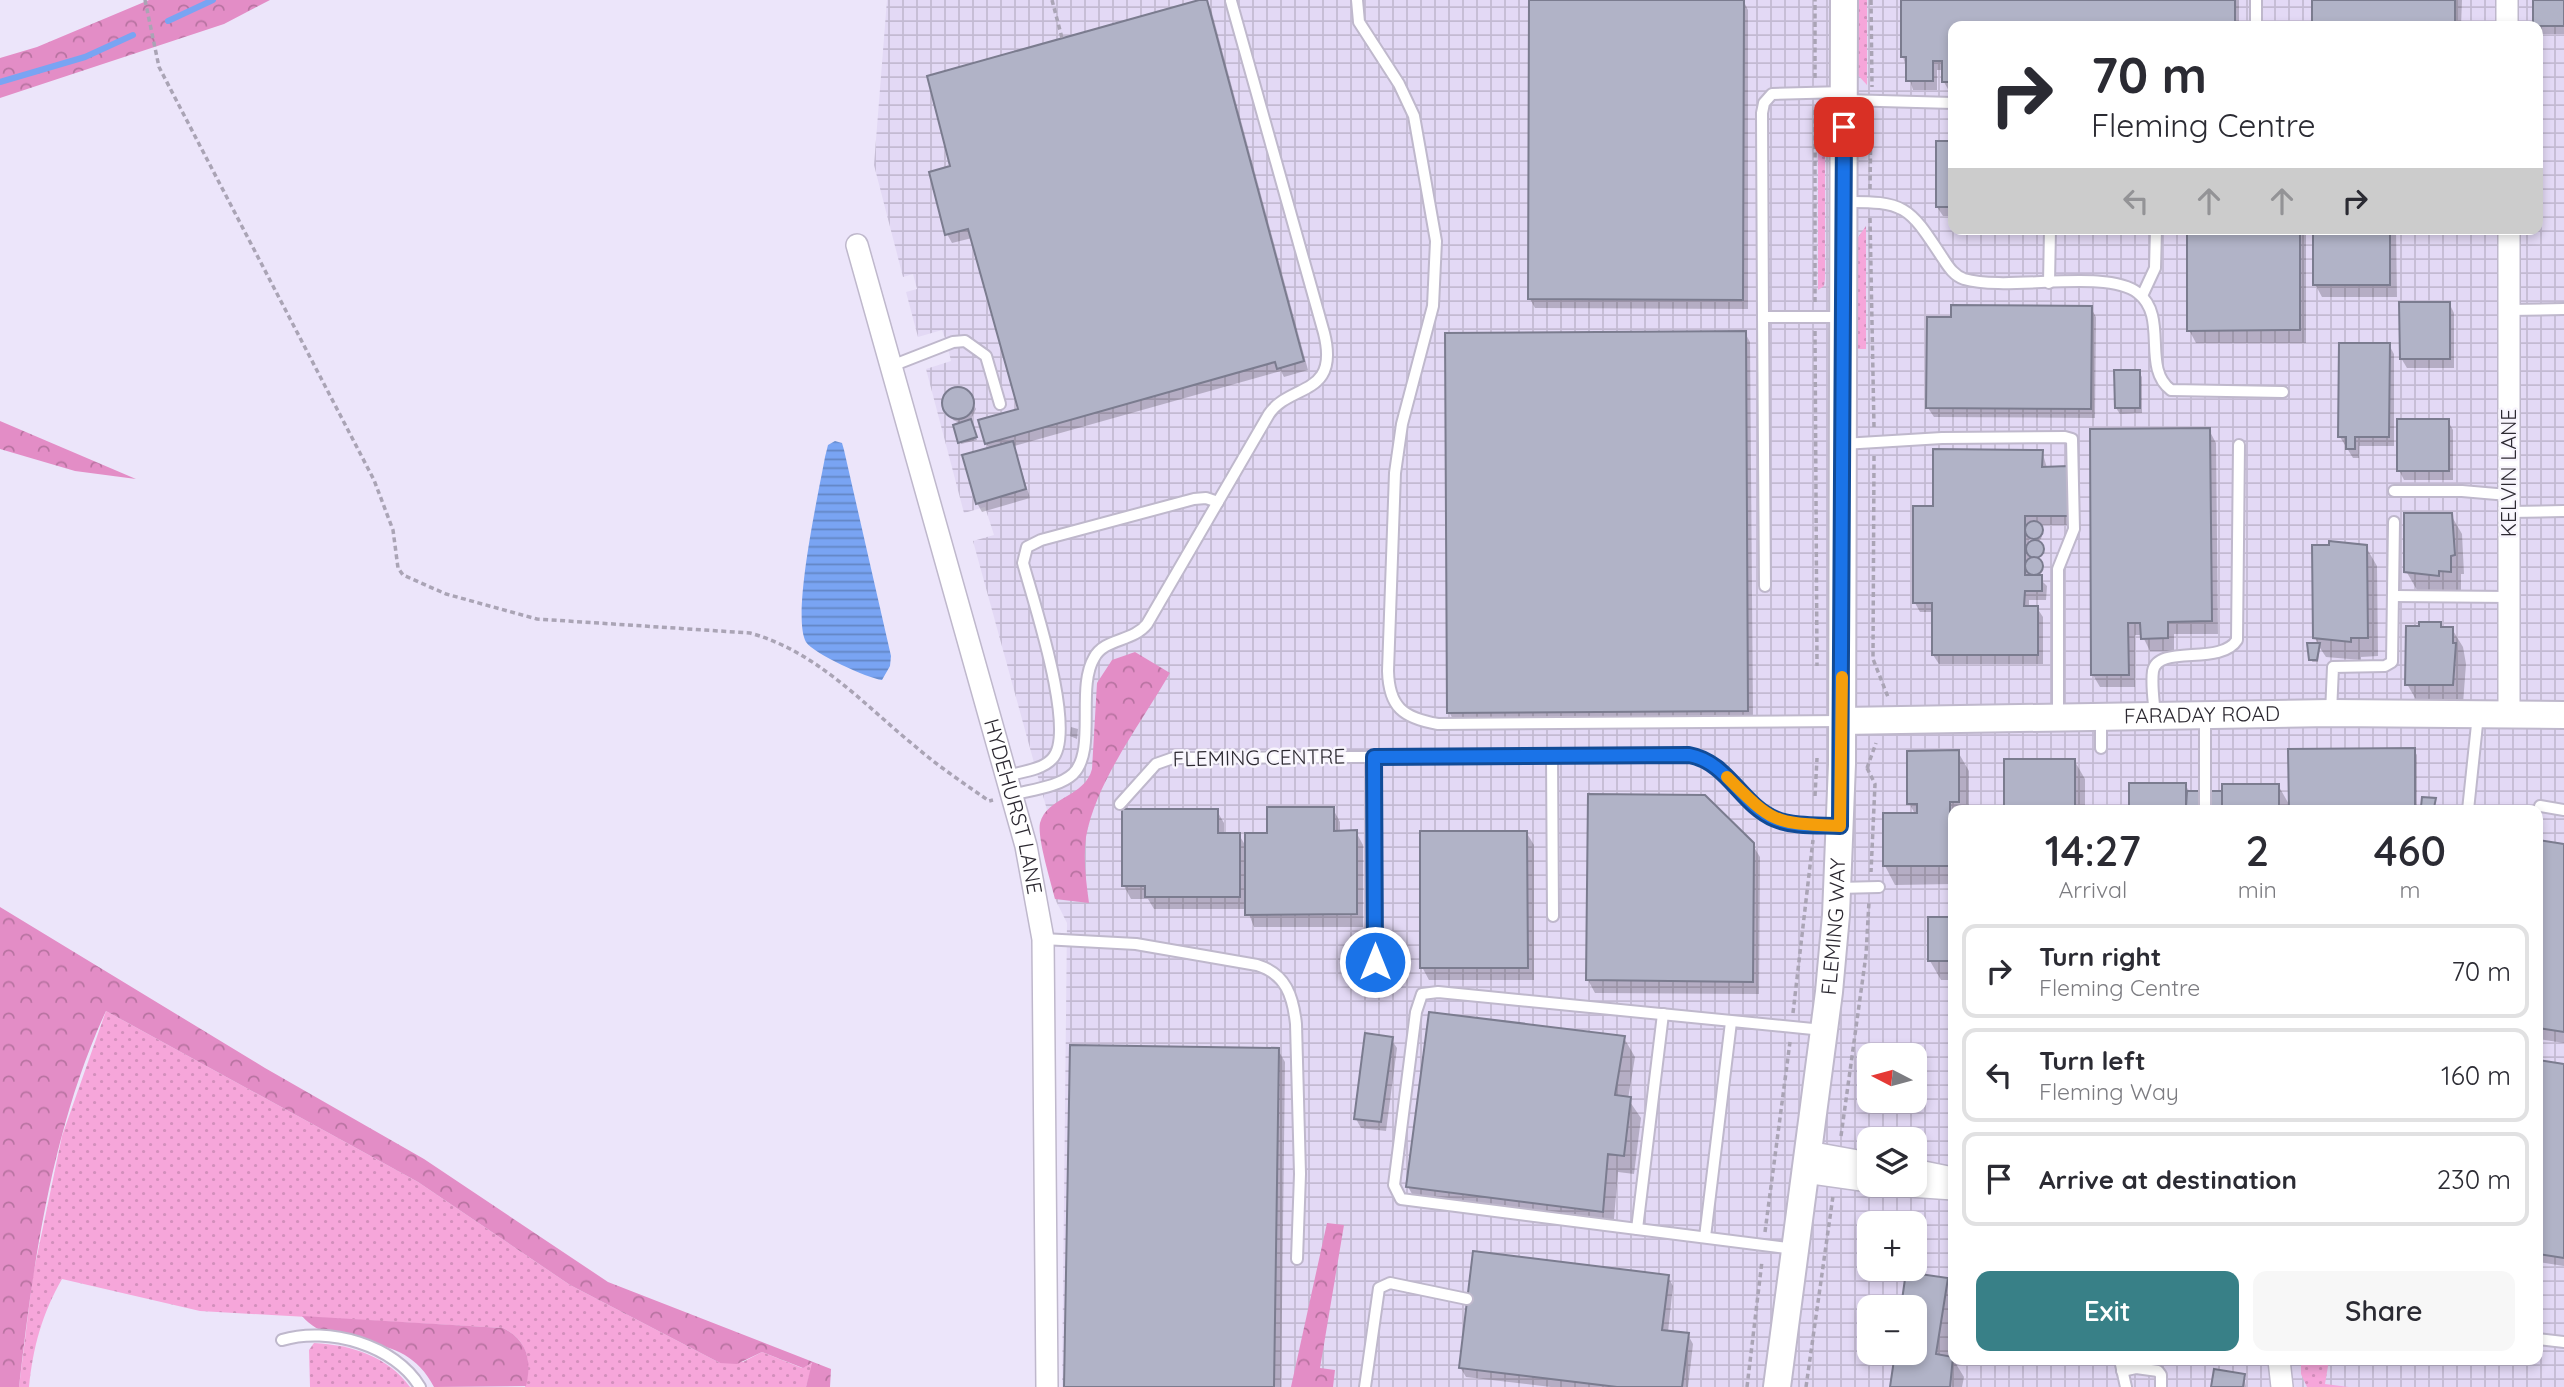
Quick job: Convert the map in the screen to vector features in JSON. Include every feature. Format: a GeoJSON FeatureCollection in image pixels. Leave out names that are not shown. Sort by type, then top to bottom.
{"type":"FeatureCollection","features":[{"type":"Feature","properties":{"kind":"street","name":"FLEMING WAY"},"geometry":{"type":"LineString","coordinates":[[1777,1387],[1823,1030],[1837,888],[1827,825],[1842,721],[1844,0]]}},
{"type":"Feature","properties":{"kind":"street"},"geometry":{"type":"LineString","coordinates":[[2507,0],[2507,21]]}},
{"type":"Feature","properties":{"kind":"street","name":"KELVIN LANE"},"geometry":{"type":"LineString","coordinates":[[2509,235],[2509,716]]}},
{"type":"Feature","properties":{"kind":"street","name":"HYDEHURST LANE"},"geometry":{"type":"LineString","coordinates":[[857,245],[889,367],[1009,785],[1036,891],[1043,939],[1046,1387]]}},
{"type":"Feature","properties":{"kind":"street","name":"FARADAY ROAD"},"geometry":{"type":"LineString","coordinates":[[1842,721],[2331,713],[2564,715]]}},
{"type":"Feature","properties":{"kind":"street"},"geometry":{"type":"LineString","coordinates":[[1807,1162],[1837,1167],[1857,1176]]}},
{"type":"Feature","properties":{"kind":"street"},"geometry":{"type":"LineString","coordinates":[[1837,1167],[1857,1164]]}},
{"type":"Feature","properties":{"kind":"street"},"geometry":{"type":"LineString","coordinates":[[1927,1173],[1948,1177]]}},
{"type":"Feature","properties":{"kind":"street"},"geometry":{"type":"LineString","coordinates":[[1927,1187],[1948,1189]]}},
{"type":"Feature","properties":{"kind":"street"},"geometry":{"type":"LineString","coordinates":[[2280,1365],[2282,1387]]}},
{"type":"Feature","properties":{"kind":"lane"},"geometry":{"type":"LineString","coordinates":[[1357,0],[1359,22],[1399,84],[1414,116],[1436,240],[1433,306],[1402,424],[1395,472],[1388,671],[1393,702],[1403,711],[1438,724],[1842,721]]}},
{"type":"Feature","properties":{"kind":"lane"},"geometry":{"type":"LineString","coordinates":[[2256,0],[2256,21]]}},
{"type":"Feature","properties":{"kind":"lane"},"geometry":{"type":"LineString","coordinates":[[1009,785],[1058,782],[1074,773],[1081,757],[1087,679],[1092,661],[1101,649],[1135,635],[1147,624],[1273,409],[1315,384],[1327,353],[1324,333],[1230,1]]}},
{"type":"Feature","properties":{"kind":"lane"},"geometry":{"type":"LineString","coordinates":[[1765,586],[1762,107],[1772,94],[1815,93],[1872,100],[1948,103]]}},
{"type":"Feature","properties":{"kind":"lane"},"geometry":{"type":"LineString","coordinates":[[1843,202],[1892,205],[1914,215],[1958,277],[1995,283],[2115,283],[2130,287],[2142,296],[2151,311],[2158,372],[2168,389],[2178,392],[2283,392]]}},
{"type":"Feature","properties":{"kind":"lane"},"geometry":{"type":"LineString","coordinates":[[2049,283],[2050,235]]}},
{"type":"Feature","properties":{"kind":"lane"},"geometry":{"type":"LineString","coordinates":[[2142,296],[2155,268],[2156,235]]}},
{"type":"Feature","properties":{"kind":"lane"},"geometry":{"type":"LineString","coordinates":[[2510,310],[2564,309]]}},
{"type":"Feature","properties":{"kind":"lane"},"geometry":{"type":"LineString","coordinates":[[1763,317],[1843,317]]}},
{"type":"Feature","properties":{"kind":"lane"},"geometry":{"type":"LineString","coordinates":[[889,367],[953,342],[965,341],[986,356],[1000,404]]}},
{"type":"Feature","properties":{"kind":"lane"},"geometry":{"type":"LineString","coordinates":[[1843,444],[1942,438],[2072,439],[2074,529],[2058,569],[2057,717]]}},
{"type":"Feature","properties":{"kind":"lane"},"geometry":{"type":"LineString","coordinates":[[2155,716],[2153,671],[2159,662],[2171,657],[2223,652],[2237,640],[2239,445]]}},
{"type":"Feature","properties":{"kind":"lane"},"geometry":{"type":"LineString","coordinates":[[2394,491],[2462,491],[2509,503],[2564,511]]}},
{"type":"Feature","properties":{"kind":"lane"},"geometry":{"type":"LineString","coordinates":[[1009,785],[1054,758],[1058,748],[1059,698],[1023,563],[1027,547],[1041,540],[1194,499],[1206,498],[1218,502]]}},
{"type":"Feature","properties":{"kind":"lane"},"geometry":{"type":"LineString","coordinates":[[2331,713],[2333,667],[2385,666],[2392,663],[2394,522]]}},
{"type":"Feature","properties":{"kind":"lane"},"geometry":{"type":"LineString","coordinates":[[2394,596],[2509,597]]}},
{"type":"Feature","properties":{"kind":"lane"},"geometry":{"type":"LineString","coordinates":[[2205,805],[2206,715]]}},
{"type":"Feature","properties":{"kind":"lane"},"geometry":{"type":"LineString","coordinates":[[2469,805],[2479,715]]}},
{"type":"Feature","properties":{"kind":"lane"},"geometry":{"type":"LineString","coordinates":[[2101,717],[2101,748]]}},
{"type":"Feature","properties":{"kind":"lane"},"geometry":{"type":"LineString","coordinates":[[1552,755],[1553,916]]}},
{"type":"Feature","properties":{"kind":"lane","name":"FLEMING CENTRE"},"geometry":{"type":"LineString","coordinates":[[1121,804],[1156,764],[1166,759],[1694,756],[1714,765],[1773,819],[1827,825]]}},
{"type":"Feature","properties":{"kind":"lane","name":"FLEMING CENTRE"},"geometry":{"type":"LineString","coordinates":[[1374,757],[1375,962]]}},
{"type":"Feature","properties":{"kind":"lane"},"geometry":{"type":"LineString","coordinates":[[2543,806],[2564,810]]}},
{"type":"Feature","properties":{"kind":"lane"},"geometry":{"type":"LineString","coordinates":[[1837,888],[1875,887]]}},
{"type":"Feature","properties":{"kind":"lane"},"geometry":{"type":"LineString","coordinates":[[1043,939],[1136,944],[1257,965],[1275,973],[1284,983],[1293,1002],[1297,1034],[1300,1174],[1297,1259]]}},
{"type":"Feature","properties":{"kind":"lane"},"geometry":{"type":"LineString","coordinates":[[1795,1249],[1406,1201],[1395,1191],[1416,1012],[1419,998],[1426,992],[1823,1030]]}},
{"type":"Feature","properties":{"kind":"lane"},"geometry":{"type":"LineString","coordinates":[[1637,1229],[1663,1014]]}},
{"type":"Feature","properties":{"kind":"lane"},"geometry":{"type":"LineString","coordinates":[[1705,1237],[1731,1022]]}},
{"type":"Feature","properties":{"kind":"lane"},"geometry":{"type":"LineString","coordinates":[[1365,1387],[1379,1288],[1390,1283],[1467,1300]]}},
{"type":"Feature","properties":{"kind":"lane"},"geometry":{"type":"LineString","coordinates":[[282,1340],[310,1336],[368,1345],[399,1363],[420,1387]]}},
{"type":"Feature","properties":{"kind":"lane"},"geometry":{"type":"LineString","coordinates":[[2543,1340],[2564,1342]]}},
{"type":"Feature","properties":{"kind":"lane"},"geometry":{"type":"LineString","coordinates":[[2126,1387],[2121,1365],[2158,1371],[2161,1375],[2161,1387]]}},
{"type":"Feature","properties":{"kind":"path"},"geometry":{"type":"LineString","coordinates":[[145,0],[159,67],[374,480],[393,530],[398,568],[403,575],[446,594],[537,619],[750,633],[772,639],[824,668],[917,749],[989,802],[1009,785]]}},
{"type":"Feature","properties":{"kind":"path"},"geometry":{"type":"LineString","coordinates":[[1052,0],[1062,38]]}},
{"type":"Feature","properties":{"kind":"path"},"geometry":{"type":"LineString","coordinates":[[1815,0],[1817,668]]}},
{"type":"Feature","properties":{"kind":"path"},"geometry":{"type":"LineString","coordinates":[[1871,0],[1873,659]]}},
{"type":"Feature","properties":{"kind":"path"},"geometry":{"type":"LineString","coordinates":[[1816,768],[1817,756]]}},
{"type":"Feature","properties":{"kind":"path"},"geometry":{"type":"LineString","coordinates":[[1806,1387],[1837,1167],[1847,1072],[1875,887],[1875,784],[1867,768]]}},
{"type":"Feature","properties":{"kind":"path"},"geometry":{"type":"LineString","coordinates":[[1747,1387],[1792,1027],[1827,825]]}},
{"type":"Feature","properties":{"kind":"shaded area"},"geometry":{"type":"Polygon","coordinates":[[[887,0],[2564,0],[2564,1387],[1062,1387],[1067,923],[1055,899],[1040,825],[1047,810],[973,541],[994,535],[985,507],[964,513],[926,369],[951,361],[942,330],[918,337],[906,292],[917,289],[913,274],[903,277],[874,165],[887,0]]]}},
{"type":"Feature","properties":{"kind":"shaded area"},"geometry":{"type":"Polygon","coordinates":[[[1855,0],[1867,0],[1867,85],[1856,73],[1855,0]]]}},
{"type":"Feature","properties":{"kind":"shaded area"},"geometry":{"type":"Polygon","coordinates":[[[1818,102],[1825,112],[1825,279],[1824,286],[1818,290],[1818,102]]]}},
{"type":"Feature","properties":{"kind":"shaded area"},"geometry":{"type":"Polygon","coordinates":[[[1866,226],[1866,349],[1855,349],[1856,240],[1866,226]]]}},
{"type":"Feature","properties":{"kind":"shaded area"},"geometry":{"type":"Polygon","coordinates":[[[106,1011],[418,1182],[570,1285],[720,1363],[743,1362],[762,1352],[802,1368],[813,1363],[806,1387],[525,1387],[528,1369],[526,1353],[518,1339],[503,1328],[200,1311],[62,1279],[40,1331],[29,1387],[19,1387],[33,1275],[62,1136],[106,1011]]]}},
{"type":"Feature","properties":{"kind":"shaded area"},"geometry":{"type":"Polygon","coordinates":[[[314,1343],[342,1346],[368,1354],[391,1367],[410,1387],[310,1387],[309,1350],[314,1343]]]}},
{"type":"Feature","properties":{"kind":"shaded area"},"geometry":{"type":"Polygon","coordinates":[[[2301,1365],[2328,1365],[2325,1384],[2349,1387],[2307,1387],[2301,1374],[2301,1365]]]}},
{"type":"Feature","properties":{"kind":"green space"},"geometry":{"type":"Polygon","coordinates":[[[149,0],[270,0],[224,24],[0,98],[0,58],[37,47],[149,0]]]}},
{"type":"Feature","properties":{"kind":"green space"},"geometry":{"type":"Polygon","coordinates":[[[0,421],[136,479],[75,471],[0,449],[0,421]]]}},
{"type":"Feature","properties":{"kind":"green space"},"geometry":{"type":"Polygon","coordinates":[[[1135,652],[1170,673],[1121,752],[1091,816],[1085,854],[1089,903],[1055,899],[1042,849],[1040,823],[1050,808],[1082,786],[1088,778],[1092,769],[1097,683],[1112,660],[1135,652]]]}},
{"type":"Feature","properties":{"kind":"green space"},"geometry":{"type":"Polygon","coordinates":[[[0,907],[265,1068],[424,1159],[608,1282],[831,1369],[830,1387],[806,1387],[812,1363],[803,1368],[762,1352],[737,1364],[720,1363],[570,1285],[418,1182],[106,1011],[72,1100],[59,1147],[39,1243],[19,1387],[0,1387],[0,907]]]}},
{"type":"Feature","properties":{"kind":"green space"},"geometry":{"type":"Polygon","coordinates":[[[1327,1223],[1344,1225],[1320,1368],[1335,1370],[1333,1387],[1291,1387],[1327,1223]]]}},
{"type":"Feature","properties":{"kind":"green space"},"geometry":{"type":"Polygon","coordinates":[[[302,1316],[503,1328],[518,1339],[526,1352],[526,1386],[434,1387],[420,1367],[405,1355],[387,1347],[332,1335],[316,1328],[302,1316]]]}},
{"type":"Feature","properties":{"kind":"water"},"geometry":{"type":"Polygon","coordinates":[[[835,441],[842,443],[844,450],[891,656],[890,666],[882,680],[853,670],[819,653],[806,642],[802,628],[804,581],[812,524],[828,445],[835,441]]]}},
{"type":"Feature","properties":{"kind":"building"},"geometry":{"type":"Polygon","coordinates":[[[1207,0],[1304,361],[1277,369],[1275,362],[985,444],[978,420],[1018,409],[968,229],[945,235],[929,172],[950,166],[927,76],[1207,0]]]}},
{"type":"Feature","properties":{"kind":"building"},"geometry":{"type":"Polygon","coordinates":[[[1529,0],[1744,0],[1743,300],[1528,299],[1529,0]]]}},
{"type":"Feature","properties":{"kind":"building"},"geometry":{"type":"Polygon","coordinates":[[[1901,0],[2235,0],[2235,21],[1948,21],[1948,82],[1942,82],[1942,61],[1933,61],[1933,81],[1906,81],[1906,57],[1901,57],[1901,0]]]}},
{"type":"Feature","properties":{"kind":"building"},"geometry":{"type":"Polygon","coordinates":[[[2312,0],[2455,0],[2455,21],[2312,21],[2312,0]]]}},
{"type":"Feature","properties":{"kind":"building"},"geometry":{"type":"Polygon","coordinates":[[[2533,0],[2564,0],[2564,26],[2543,26],[2543,21],[2533,21],[2533,0]]]}},
{"type":"Feature","properties":{"kind":"building"},"geometry":{"type":"Polygon","coordinates":[[[1936,141],[1948,141],[1948,207],[1936,207],[1936,141]]]}},
{"type":"Feature","properties":{"kind":"building"},"geometry":{"type":"Polygon","coordinates":[[[2187,235],[2300,235],[2300,330],[2187,331],[2187,235]]]}},
{"type":"Feature","properties":{"kind":"building"},"geometry":{"type":"Polygon","coordinates":[[[2313,235],[2390,235],[2390,285],[2313,285],[2313,235]]]}},
{"type":"Feature","properties":{"kind":"building"},"geometry":{"type":"Polygon","coordinates":[[[2399,302],[2450,302],[2450,359],[2400,359],[2399,302]]]}},
{"type":"Feature","properties":{"kind":"building"},"geometry":{"type":"Polygon","coordinates":[[[1951,305],[2092,306],[2091,409],[1926,408],[1927,317],[1951,317],[1951,305]]]}},
{"type":"Feature","properties":{"kind":"building"},"geometry":{"type":"Polygon","coordinates":[[[1746,331],[1748,711],[1447,713],[1445,333],[1746,331]]]}},
{"type":"Feature","properties":{"kind":"building"},"geometry":{"type":"Polygon","coordinates":[[[2339,343],[2390,343],[2389,437],[2355,437],[2355,449],[2346,449],[2346,437],[2338,437],[2339,343]]]}},
{"type":"Feature","properties":{"kind":"building"},"geometry":{"type":"Polygon","coordinates":[[[2114,370],[2140,370],[2140,408],[2115,408],[2114,370]]]}},
{"type":"Feature","properties":{"kind":"building"},"geometry":{"type":"Polygon","coordinates":[[[958,387],[969,392],[974,403],[969,414],[958,419],[947,414],[942,403],[947,392],[958,387]]]}},
{"type":"Feature","properties":{"kind":"building"},"geometry":{"type":"Polygon","coordinates":[[[971,419],[977,437],[958,443],[953,425],[971,419]]]}},
{"type":"Feature","properties":{"kind":"building"},"geometry":{"type":"Polygon","coordinates":[[[2397,419],[2449,419],[2449,471],[2397,471],[2397,419]]]}},
{"type":"Feature","properties":{"kind":"building"},"geometry":{"type":"Polygon","coordinates":[[[2210,428],[2212,621],[2168,622],[2168,638],[2141,639],[2140,623],[2128,623],[2129,675],[2091,675],[2090,429],[2210,428]]]}},
{"type":"Feature","properties":{"kind":"building"},"geometry":{"type":"Polygon","coordinates":[[[1013,441],[1026,489],[976,504],[962,455],[1013,441]]]}},
{"type":"Feature","properties":{"kind":"building"},"geometry":{"type":"Polygon","coordinates":[[[1933,449],[2043,450],[2042,467],[2068,466],[2068,516],[2025,516],[2025,575],[2042,575],[2042,591],[2025,591],[2024,606],[2038,606],[2038,655],[1932,655],[1932,603],[1913,603],[1913,506],[1933,506],[1933,449]]]}},
{"type":"Feature","properties":{"kind":"building"},"geometry":{"type":"Polygon","coordinates":[[[2404,513],[2452,513],[2455,555],[2451,556],[2451,572],[2439,571],[2439,576],[2404,572],[2404,513]]]}},
{"type":"Feature","properties":{"kind":"building"},"geometry":{"type":"Polygon","coordinates":[[[2034,521],[2040,524],[2043,530],[2040,536],[2034,539],[2028,536],[2025,530],[2028,524],[2034,521]]]}},
{"type":"Feature","properties":{"kind":"building"},"geometry":{"type":"Polygon","coordinates":[[[2035,540],[2041,543],[2044,549],[2041,555],[2035,558],[2029,555],[2026,549],[2029,543],[2035,540]]]}},
{"type":"Feature","properties":{"kind":"building"},"geometry":{"type":"Polygon","coordinates":[[[2329,541],[2367,545],[2368,638],[2351,638],[2351,642],[2313,638],[2312,545],[2329,545],[2329,541]]]}},
{"type":"Feature","properties":{"kind":"building"},"geometry":{"type":"Polygon","coordinates":[[[2034,557],[2040,560],[2043,566],[2040,572],[2034,575],[2028,572],[2025,566],[2028,560],[2034,557]]]}},
{"type":"Feature","properties":{"kind":"building"},"geometry":{"type":"Polygon","coordinates":[[[2419,622],[2441,622],[2441,627],[2453,627],[2453,643],[2456,643],[2453,685],[2405,685],[2406,626],[2419,626],[2419,622]]]}},
{"type":"Feature","properties":{"kind":"building"},"geometry":{"type":"Polygon","coordinates":[[[2307,643],[2320,643],[2317,660],[2309,660],[2307,643]]]}},
{"type":"Feature","properties":{"kind":"building"},"geometry":{"type":"Polygon","coordinates":[[[2415,748],[2415,805],[2289,805],[2288,749],[2415,748]]]}},
{"type":"Feature","properties":{"kind":"building"},"geometry":{"type":"Polygon","coordinates":[[[1959,750],[1959,802],[1950,802],[1948,805],[1948,866],[1883,866],[1883,813],[1917,813],[1917,804],[1907,804],[1907,751],[1959,750]]]}},
{"type":"Feature","properties":{"kind":"building"},"geometry":{"type":"Polygon","coordinates":[[[2004,759],[2075,759],[2075,805],[2004,805],[2004,759]]]}},
{"type":"Feature","properties":{"kind":"building"},"geometry":{"type":"Polygon","coordinates":[[[2129,783],[2186,783],[2186,805],[2129,805],[2129,783]]]}},
{"type":"Feature","properties":{"kind":"building"},"geometry":{"type":"Polygon","coordinates":[[[2222,784],[2279,784],[2279,805],[2222,805],[2222,784]]]}},
{"type":"Feature","properties":{"kind":"building"},"geometry":{"type":"Polygon","coordinates":[[[2187,791],[2222,791],[2222,805],[2186,805],[2187,791]]]}},
{"type":"Feature","properties":{"kind":"building"},"geometry":{"type":"Polygon","coordinates":[[[1588,794],[1705,795],[1754,843],[1753,982],[1586,980],[1588,794]]]}},
{"type":"Feature","properties":{"kind":"building"},"geometry":{"type":"Polygon","coordinates":[[[2422,797],[2436,798],[2435,805],[2421,805],[2422,797]]]}},
{"type":"Feature","properties":{"kind":"building"},"geometry":{"type":"Polygon","coordinates":[[[1267,807],[1334,807],[1334,831],[1357,830],[1357,914],[1245,915],[1245,833],[1267,833],[1267,807]]]}},
{"type":"Feature","properties":{"kind":"building"},"geometry":{"type":"Polygon","coordinates":[[[1122,809],[1218,809],[1218,833],[1240,833],[1240,897],[1145,897],[1145,886],[1122,886],[1122,809]]]}},
{"type":"Feature","properties":{"kind":"building"},"geometry":{"type":"Polygon","coordinates":[[[1420,831],[1527,831],[1528,968],[1420,968],[1420,831]]]}},
{"type":"Feature","properties":{"kind":"building"},"geometry":{"type":"Polygon","coordinates":[[[2543,841],[2564,844],[2564,1032],[2543,1029],[2543,841]]]}},
{"type":"Feature","properties":{"kind":"building"},"geometry":{"type":"Polygon","coordinates":[[[1928,917],[1948,917],[1948,961],[1928,961],[1928,917]]]}},
{"type":"Feature","properties":{"kind":"building"},"geometry":{"type":"Polygon","coordinates":[[[1429,1012],[1625,1036],[1615,1095],[1631,1097],[1624,1156],[1608,1154],[1603,1212],[1406,1187],[1429,1012]]]}},
{"type":"Feature","properties":{"kind":"building"},"geometry":{"type":"Polygon","coordinates":[[[1365,1033],[1393,1037],[1381,1122],[1354,1119],[1365,1033]]]}},
{"type":"Feature","properties":{"kind":"building"},"geometry":{"type":"Polygon","coordinates":[[[1070,1045],[1279,1048],[1274,1387],[1064,1387],[1070,1045]]]}},
{"type":"Feature","properties":{"kind":"building"},"geometry":{"type":"Polygon","coordinates":[[[2543,1061],[2564,1064],[2564,1258],[2543,1255],[2543,1061]]]}},
{"type":"Feature","properties":{"kind":"building"},"geometry":{"type":"Polygon","coordinates":[[[1473,1251],[1669,1275],[1662,1330],[1689,1333],[1682,1387],[1617,1387],[1459,1368],[1473,1251]]]}},
{"type":"Feature","properties":{"kind":"building"},"geometry":{"type":"Polygon","coordinates":[[[1927,1275],[1948,1278],[1936,1354],[1948,1356],[1948,1365],[1952,1365],[1950,1387],[1890,1387],[1893,1365],[1927,1365],[1927,1295],[1903,1295],[1905,1281],[1927,1281],[1927,1275]]]}},
{"type":"Feature","properties":{"kind":"building"},"geometry":{"type":"Polygon","coordinates":[[[2214,1369],[2245,1374],[2243,1387],[2211,1387],[2214,1369]]]}},
{"type":"Feature","properties":{"kind":"waterway"},"geometry":{"type":"LineString","coordinates":[[168,21],[213,0]]}},
{"type":"Feature","properties":{"kind":"waterway"},"geometry":{"type":"LineString","coordinates":[[0,82],[85,57],[133,35]]}},
{"type":"Feature","properties":{"kind":"slow traffic"},"geometry":{"type":"LineString","coordinates":[[1727,777],[1773,819],[1790,823],[1840,826],[1842,677]]}},
{"type":"Feature","properties":{"kind":"route"},"geometry":{"type":"LineString","coordinates":[[1375,962],[1374,757],[1689,755],[1714,765],[1773,819],[1790,823],[1840,826],[1844,127]]}}]}
